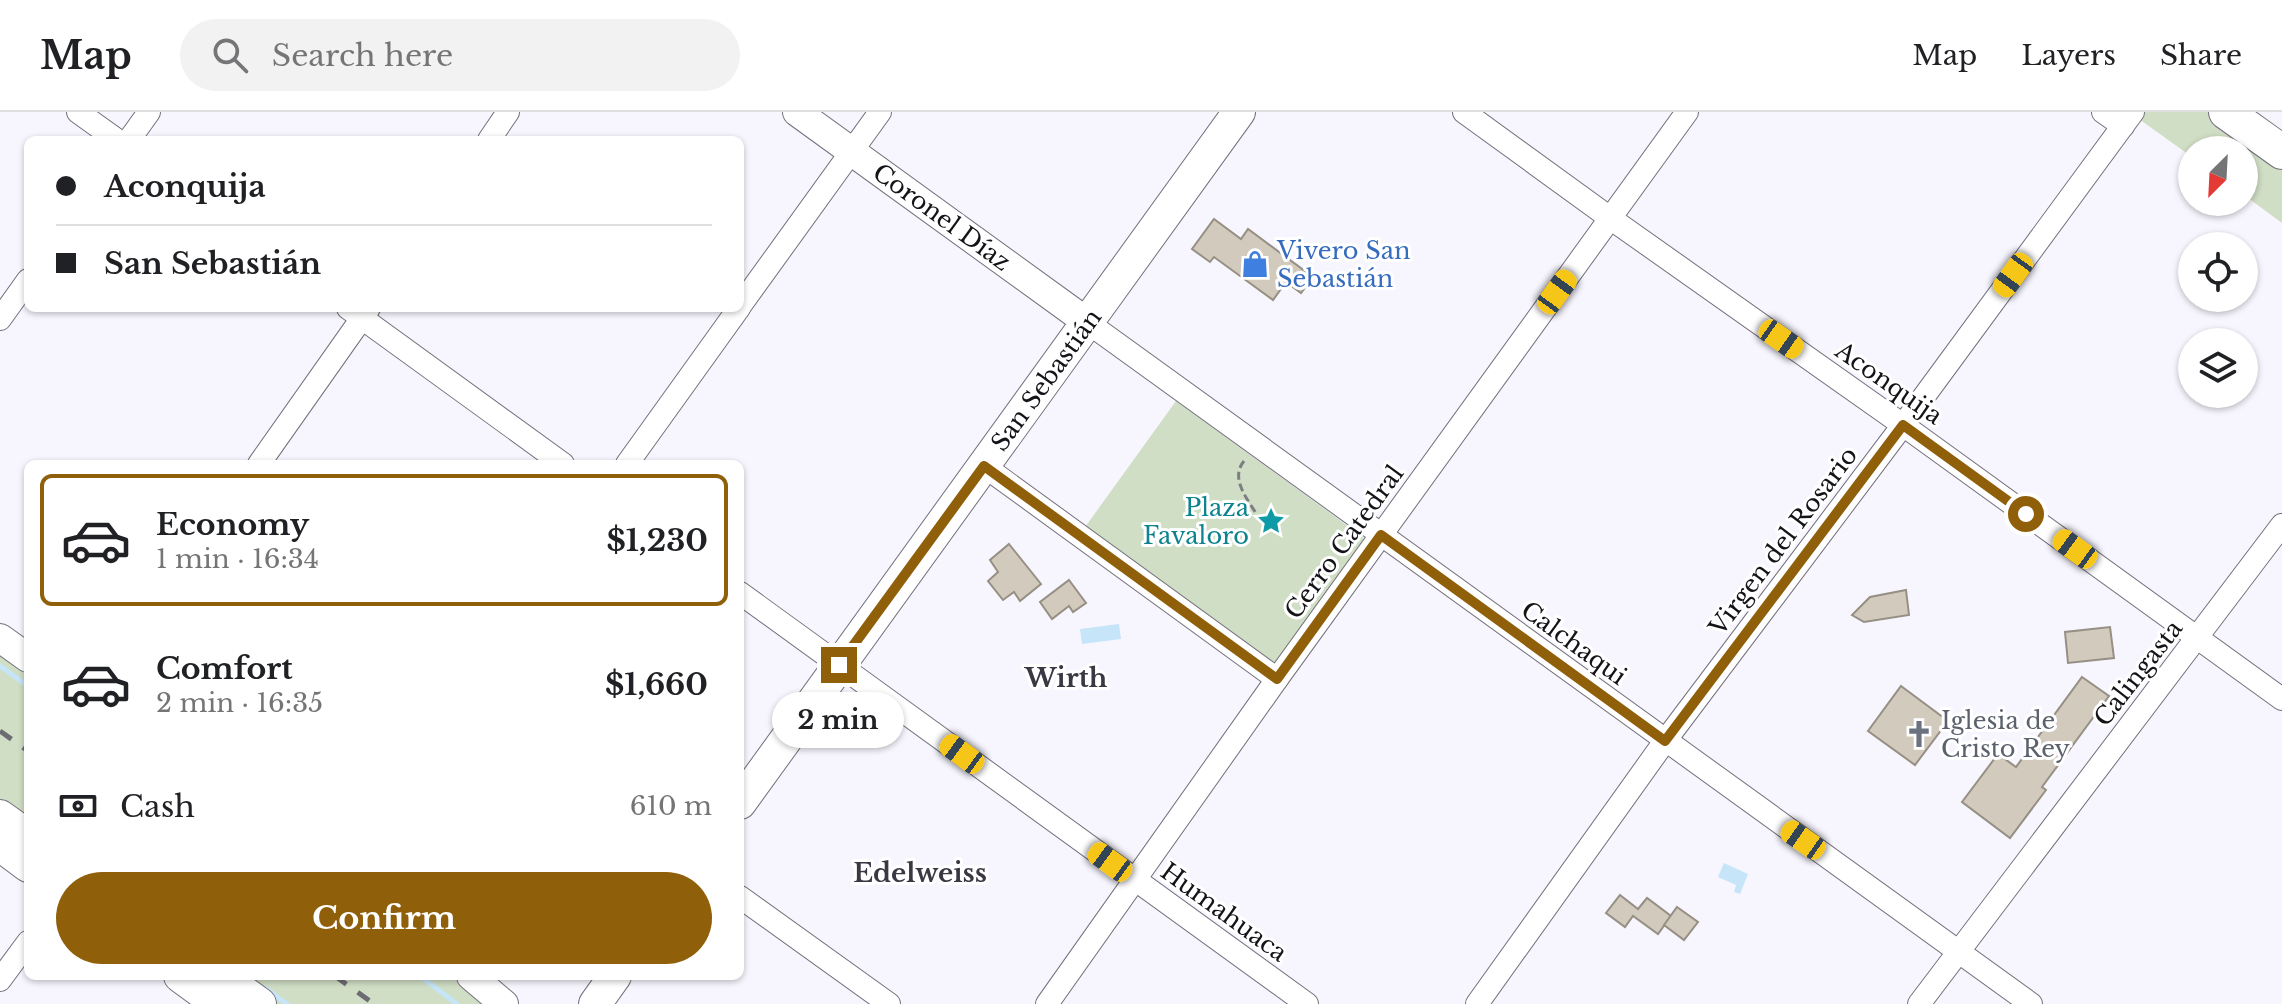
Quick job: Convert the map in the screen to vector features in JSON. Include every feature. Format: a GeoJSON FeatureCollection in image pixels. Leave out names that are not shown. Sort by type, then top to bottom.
{"type":"FeatureCollection","features":[{"type":"Feature","properties":{"kind":"main road","name":"San Sebastián"},"geometry":{"type":"LineString","coordinates":[[744,797],[1239,112]]}},
{"type":"Feature","properties":{"kind":"main road"},"geometry":{"type":"LineString","coordinates":[[2226,112],[2282,152]]}},
{"type":"Feature","properties":{"kind":"main road"},"geometry":{"type":"LineString","coordinates":[[0,816],[24,833]]}},
{"type":"Feature","properties":{"kind":"main road"},"geometry":{"type":"LineString","coordinates":[[0,845],[24,863]]}},
{"type":"Feature","properties":{"kind":"main road"},"geometry":{"type":"LineString","coordinates":[[185,980],[218,1004]]}},
{"type":"Feature","properties":{"kind":"main road"},"geometry":{"type":"LineString","coordinates":[[227,980],[260,1004]]}},
{"type":"Feature","properties":{"kind":"main road"},"geometry":{"type":"LineString","coordinates":[[595,1004],[612,980]]}},
{"type":"Feature","properties":{"kind":"street"},"geometry":{"type":"LineString","coordinates":[[78,112],[111,136]]}},
{"type":"Feature","properties":{"kind":"street"},"geometry":{"type":"LineString","coordinates":[[132,136],[149,112]]}},
{"type":"Feature","properties":{"kind":"street"},"geometry":{"type":"LineString","coordinates":[[492,136],[508,112]]}},
{"type":"Feature","properties":{"kind":"street","name":"Coronel Díaz"},"geometry":{"type":"LineString","coordinates":[[797,112],[1087,322]]}},
{"type":"Feature","properties":{"kind":"street"},"geometry":{"type":"LineString","coordinates":[[744,301],[880,112]]}},
{"type":"Feature","properties":{"kind":"street","name":"Aconquija"},"geometry":{"type":"LineString","coordinates":[[1464,112],[2282,699]]}},
{"type":"Feature","properties":{"kind":"street","name":"Cerro Catedral"},"geometry":{"type":"LineString","coordinates":[[1047,1004],[1277,679],[1687,112]]}},
{"type":"Feature","properties":{"kind":"street"},"geometry":{"type":"LineString","coordinates":[[2103,112],[2128,119]]}},
{"type":"Feature","properties":{"kind":"street","name":"Virgen del Rosario"},"geometry":{"type":"LineString","coordinates":[[1477,1004],[1665,741],[2128,119]]}},
{"type":"Feature","properties":{"kind":"street"},"geometry":{"type":"LineString","coordinates":[[0,319],[24,286]]}},
{"type":"Feature","properties":{"kind":"street"},"geometry":{"type":"LineString","coordinates":[[262,460],[359,312]]}},
{"type":"Feature","properties":{"kind":"street"},"geometry":{"type":"LineString","coordinates":[[361,312],[558,460]]}},
{"type":"Feature","properties":{"kind":"street"},"geometry":{"type":"LineString","coordinates":[[630,460],[736,312]]}},
{"type":"Feature","properties":{"kind":"street","name":"Calchaqui"},"geometry":{"type":"LineString","coordinates":[[1087,322],[2031,1004]]}},
{"type":"Feature","properties":{"kind":"street"},"geometry":{"type":"LineString","coordinates":[[984,466],[1277,679]]}},
{"type":"Feature","properties":{"kind":"street","name":"Calingasta"},"geometry":{"type":"LineString","coordinates":[[1919,1004],[2282,525]]}},
{"type":"Feature","properties":{"kind":"street","name":"Humahuaca"},"geometry":{"type":"LineString","coordinates":[[744,596],[1307,1004]]}},
{"type":"Feature","properties":{"kind":"street"},"geometry":{"type":"LineString","coordinates":[[0,638],[24,655]]}},
{"type":"Feature","properties":{"kind":"street"},"geometry":{"type":"LineString","coordinates":[[744,900],[889,1004]]}},
{"type":"Feature","properties":{"kind":"street"},"geometry":{"type":"LineString","coordinates":[[0,980],[24,947]]}},
{"type":"Feature","properties":{"kind":"street"},"geometry":{"type":"LineString","coordinates":[[476,980],[504,1004]]}},
{"type":"Feature","properties":{"kind":"path"},"geometry":{"type":"LineString","coordinates":[[1257,445],[1238,468],[1237,478],[1259,518]]}},
{"type":"Feature","properties":{"kind":"green space"},"geometry":{"type":"Polygon","coordinates":[[[2103,112],[2226,112],[2282,152],[2282,223],[2258,205],[2258,136],[2178,136],[2178,147],[2132,114],[2103,112]]]}},
{"type":"Feature","properties":{"kind":"green space","name":"Plaza Favaloro"},"geometry":{"type":"Polygon","coordinates":[[[1176,401],[1363,537],[1365,546],[1276,662],[1269,663],[1083,530],[1176,401]]]}},
{"type":"Feature","properties":{"kind":"green space"},"geometry":{"type":"Polygon","coordinates":[[[0,638],[24,655],[24,833],[0,816],[0,638]]]}},
{"type":"Feature","properties":{"kind":"green space"},"geometry":{"type":"Polygon","coordinates":[[[227,980],[476,980],[504,1004],[260,1004],[227,980]]]}},
{"type":"Feature","properties":{"kind":"water"},"geometry":{"type":"Polygon","coordinates":[[[1119,624],[1121,639],[1082,644],[1080,629],[1119,624]]]}},
{"type":"Feature","properties":{"kind":"water"},"geometry":{"type":"Polygon","coordinates":[[[1724,863],[1748,874],[1740,894],[1734,892],[1736,885],[1718,877],[1724,863]]]}},
{"type":"Feature","properties":{"kind":"building"},"geometry":{"type":"Polygon","coordinates":[[[1214,219],[1241,239],[1248,229],[1313,277],[1301,293],[1286,282],[1273,300],[1214,257],[1210,262],[1192,249],[1214,219]]]}},
{"type":"Feature","properties":{"kind":"building"},"geometry":{"type":"Polygon","coordinates":[[[1009,544],[1041,584],[1020,601],[1014,592],[1003,600],[988,581],[998,572],[990,560],[1009,544]]]}},
{"type":"Feature","properties":{"kind":"building"},"geometry":{"type":"Polygon","coordinates":[[[1069,580],[1086,603],[1073,612],[1069,606],[1052,619],[1040,602],[1069,580]]]}},
{"type":"Feature","properties":{"kind":"building"},"geometry":{"type":"Polygon","coordinates":[[[1906,590],[1909,615],[1864,622],[1852,615],[1870,597],[1906,590]]]}},
{"type":"Feature","properties":{"kind":"building"},"geometry":{"type":"Polygon","coordinates":[[[2110,627],[2114,658],[2068,663],[2065,632],[2110,627]]]}},
{"type":"Feature","properties":{"kind":"building"},"geometry":{"type":"Polygon","coordinates":[[[2082,677],[2109,696],[2042,787],[2046,790],[2010,838],[1962,802],[1998,754],[2016,767],[2082,677]]]}},
{"type":"Feature","properties":{"kind":"building"},"geometry":{"type":"Polygon","coordinates":[[[1901,686],[1948,721],[1915,765],[1868,731],[1901,686]]]}},
{"type":"Feature","properties":{"kind":"building"},"geometry":{"type":"Polygon","coordinates":[[[1620,895],[1638,909],[1647,898],[1671,916],[1658,934],[1633,916],[1625,927],[1606,913],[1620,895]]]}},
{"type":"Feature","properties":{"kind":"building"},"geometry":{"type":"Polygon","coordinates":[[[1677,907],[1698,922],[1684,940],[1664,925],[1677,907]]]}},
{"type":"Feature","properties":{"kind":"waterway"},"geometry":{"type":"LineString","coordinates":[[0,666],[24,683]]}},
{"type":"Feature","properties":{"kind":"waterway"},"geometry":{"type":"LineString","coordinates":[[425,980],[457,1004]]}},
{"type":"Feature","properties":{"kind":"waterway"},"geometry":{"type":"LineString","coordinates":[[265,988],[287,1004]]}},
{"type":"Feature","properties":{"kind":"railway"},"geometry":{"type":"LineString","coordinates":[[0,731],[24,748]]}},
{"type":"Feature","properties":{"kind":"railway"},"geometry":{"type":"LineString","coordinates":[[341,980],[374,1004]]}},
{"type":"Feature","properties":{"kind":"place","name":"Vivero San Sebastián"},"geometry":{"type":"Point","coordinates":[1255,264]}},
{"type":"Feature","properties":{"kind":"place","name":"Plaza Favaloro"},"geometry":{"type":"Point","coordinates":[1271,521]}},
{"type":"Feature","properties":{"kind":"place","name":"Iglesia de Cristo Rey"},"geometry":{"type":"Point","coordinates":[1919,734]}},
{"type":"Feature","properties":{"kind":"district","name":"Wirth"},"geometry":{"type":"Point","coordinates":[1066,678]}},
{"type":"Feature","properties":{"kind":"district","name":"Edelweiss"},"geometry":{"type":"Point","coordinates":[920,873]}},
{"type":"Feature","properties":{"kind":"route"},"geometry":{"type":"LineString","coordinates":[[839,665],[984,466],[1277,679],[1381,535],[1665,741],[1903,425],[2026,514]]}}]}
